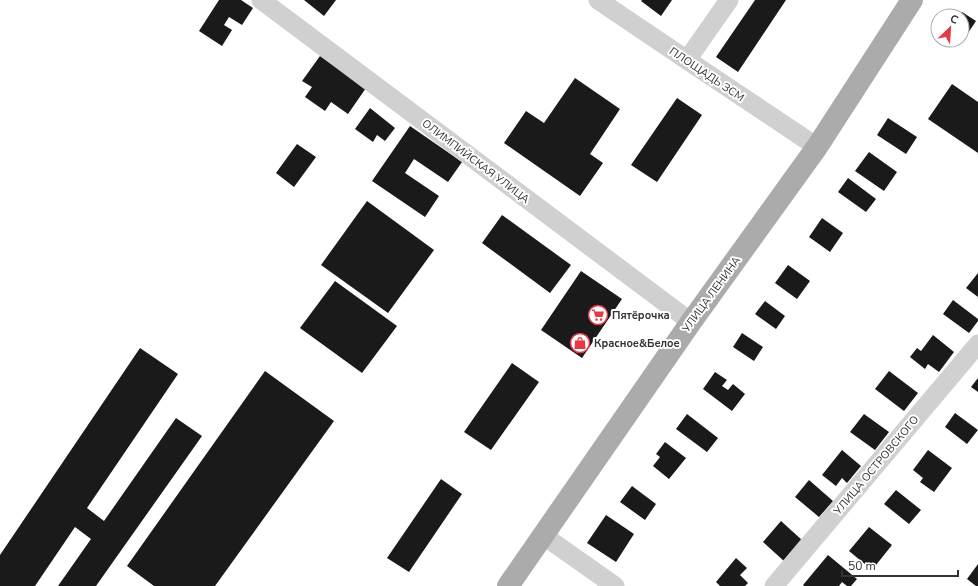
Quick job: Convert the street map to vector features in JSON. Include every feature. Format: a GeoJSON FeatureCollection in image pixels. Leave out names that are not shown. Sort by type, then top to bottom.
{"type":"FeatureCollection","features":[{"type":"Feature","properties":{"kind":"main road","name":"УЛИЦА ЛЕНИНА"},"geometry":{"type":"LineString","coordinates":[[508,586],[544,536],[690,322],[817,147],[912,0]]}},
{"type":"Feature","properties":{"kind":"street","name":"ОЛИМПИЙСКАЯ УЛИЦА"},"geometry":{"type":"LineString","coordinates":[[261,0],[690,322]]}},
{"type":"Feature","properties":{"kind":"street","name":"ПЛОЩАДЬ ЗСМ"},"geometry":{"type":"LineString","coordinates":[[598,0],[817,147]]}},
{"type":"Feature","properties":{"kind":"street"},"geometry":{"type":"LineString","coordinates":[[687,60],[729,0]]}},
{"type":"Feature","properties":{"kind":"street","name":"УЛИЦА ОСТРОВСКОГО"},"geometry":{"type":"LineString","coordinates":[[774,586],[978,344]]}},
{"type":"Feature","properties":{"kind":"street"},"geometry":{"type":"LineString","coordinates":[[544,536],[615,586]]}},
{"type":"Feature","properties":{"kind":"building"},"geometry":{"type":"Polygon","coordinates":[[[219,0],[241,0],[253,8],[242,25],[229,17],[224,25],[232,30],[222,46],[199,31],[219,0]]]}},
{"type":"Feature","properties":{"kind":"building"},"geometry":{"type":"Polygon","coordinates":[[[304,0],[336,0],[324,16],[304,0]]]}},
{"type":"Feature","properties":{"kind":"building"},"geometry":{"type":"Polygon","coordinates":[[[672,0],[661,16],[641,1],[672,0]]]}},
{"type":"Feature","properties":{"kind":"building"},"geometry":{"type":"Polygon","coordinates":[[[755,0],[786,0],[738,72],[716,57],[755,0]]]}},
{"type":"Feature","properties":{"kind":"building"},"geometry":{"type":"Polygon","coordinates":[[[970,17],[976,21],[970,30],[970,17]]]}},
{"type":"Feature","properties":{"kind":"building"},"geometry":{"type":"Polygon","coordinates":[[[320,56],[366,88],[348,114],[331,102],[325,111],[305,97],[312,87],[302,81],[320,56]]]}},
{"type":"Feature","properties":{"kind":"building"},"geometry":{"type":"Polygon","coordinates":[[[575,78],[620,109],[590,154],[603,163],[580,196],[504,143],[526,111],[544,123],[575,78]]]}},
{"type":"Feature","properties":{"kind":"building"},"geometry":{"type":"Polygon","coordinates":[[[952,84],[978,102],[978,153],[928,119],[952,84]]]}},
{"type":"Feature","properties":{"kind":"building"},"geometry":{"type":"Polygon","coordinates":[[[677,98],[702,115],[657,182],[631,165],[677,98]]]}},
{"type":"Feature","properties":{"kind":"building"},"geometry":{"type":"Polygon","coordinates":[[[370,108],[395,128],[385,141],[377,135],[373,142],[355,129],[370,108]]]}},
{"type":"Feature","properties":{"kind":"building"},"geometry":{"type":"Polygon","coordinates":[[[888,118],[917,137],[906,154],[877,135],[888,118]]]}},
{"type":"Feature","properties":{"kind":"building"},"geometry":{"type":"Polygon","coordinates":[[[410,126],[462,162],[448,182],[414,159],[405,173],[439,196],[425,217],[372,181],[410,126]]]}},
{"type":"Feature","properties":{"kind":"building"},"geometry":{"type":"Polygon","coordinates":[[[297,144],[316,157],[294,187],[276,173],[297,144]]]}},
{"type":"Feature","properties":{"kind":"building"},"geometry":{"type":"Polygon","coordinates":[[[869,152],[897,172],[884,191],[855,171],[869,152]]]}},
{"type":"Feature","properties":{"kind":"building"},"geometry":{"type":"Polygon","coordinates":[[[848,178],[876,199],[866,212],[838,192],[848,178]]]}},
{"type":"Feature","properties":{"kind":"building"},"geometry":{"type":"Polygon","coordinates":[[[367,201],[434,250],[388,313],[321,265],[367,201]]]}},
{"type":"Feature","properties":{"kind":"building"},"geometry":{"type":"Polygon","coordinates":[[[502,215],[571,265],[550,293],[482,243],[502,215]]]}},
{"type":"Feature","properties":{"kind":"building"},"geometry":{"type":"Polygon","coordinates":[[[822,218],[843,233],[830,252],[809,237],[822,218]]]}},
{"type":"Feature","properties":{"kind":"building"},"geometry":{"type":"Polygon","coordinates":[[[788,265],[810,281],[797,299],[775,283],[788,265]]]}},
{"type":"Feature","properties":{"kind":"building"},"geometry":{"type":"Polygon","coordinates":[[[581,271],[622,299],[582,358],[541,330],[581,271]]]}},
{"type":"Feature","properties":{"kind":"building"},"geometry":{"type":"Polygon","coordinates":[[[978,273],[978,297],[966,288],[978,273]]]}},
{"type":"Feature","properties":{"kind":"building"},"geometry":{"type":"Polygon","coordinates":[[[335,281],[397,326],[362,373],[300,328],[335,281]]]}},
{"type":"Feature","properties":{"kind":"building"},"geometry":{"type":"Polygon","coordinates":[[[953,300],[978,319],[969,333],[943,314],[953,300]]]}},
{"type":"Feature","properties":{"kind":"building"},"geometry":{"type":"Polygon","coordinates":[[[765,301],[785,316],[776,329],[755,314],[765,301]]]}},
{"type":"Feature","properties":{"kind":"building"},"geometry":{"type":"Polygon","coordinates":[[[742,333],[763,347],[754,361],[733,347],[742,333]]]}},
{"type":"Feature","properties":{"kind":"building"},"geometry":{"type":"Polygon","coordinates":[[[933,335],[954,352],[939,372],[928,364],[925,369],[910,357],[917,348],[921,351],[933,335]]]}},
{"type":"Feature","properties":{"kind":"building"},"geometry":{"type":"Polygon","coordinates":[[[140,348],[178,374],[87,508],[104,521],[176,418],[202,436],[96,586],[58,586],[91,539],[75,527],[35,586],[0,586],[0,555],[140,348]]]}},
{"type":"Feature","properties":{"kind":"building"},"geometry":{"type":"Polygon","coordinates":[[[512,363],[539,382],[491,450],[464,432],[512,363]]]}},
{"type":"Feature","properties":{"kind":"building"},"geometry":{"type":"Polygon","coordinates":[[[265,371],[334,421],[215,586],[154,586],[127,566],[265,371]]]}},
{"type":"Feature","properties":{"kind":"building"},"geometry":{"type":"Polygon","coordinates":[[[889,371],[918,393],[904,411],[875,389],[889,371]]]}},
{"type":"Feature","properties":{"kind":"building"},"geometry":{"type":"Polygon","coordinates":[[[715,372],[727,380],[722,386],[728,390],[733,384],[745,394],[732,411],[703,389],[715,372]]]}},
{"type":"Feature","properties":{"kind":"building"},"geometry":{"type":"Polygon","coordinates":[[[978,378],[978,392],[971,387],[978,378]]]}},
{"type":"Feature","properties":{"kind":"building"},"geometry":{"type":"Polygon","coordinates":[[[955,413],[978,430],[967,444],[945,427],[955,413]]]}},
{"type":"Feature","properties":{"kind":"building"},"geometry":{"type":"Polygon","coordinates":[[[687,414],[718,438],[707,452],[676,429],[687,414]]]}},
{"type":"Feature","properties":{"kind":"building"},"geometry":{"type":"Polygon","coordinates":[[[864,414],[889,432],[875,450],[850,432],[864,414]]]}},
{"type":"Feature","properties":{"kind":"building"},"geometry":{"type":"Polygon","coordinates":[[[665,442],[686,458],[669,479],[653,466],[660,457],[656,454],[665,442]]]}},
{"type":"Feature","properties":{"kind":"building"},"geometry":{"type":"Polygon","coordinates":[[[842,450],[861,466],[847,483],[842,478],[836,486],[822,475],[842,450]]]}},
{"type":"Feature","properties":{"kind":"building"},"geometry":{"type":"Polygon","coordinates":[[[928,450],[952,468],[934,492],[920,482],[923,478],[913,470],[928,450]]]}},
{"type":"Feature","properties":{"kind":"building"},"geometry":{"type":"Polygon","coordinates":[[[441,479],[462,494],[409,572],[387,558],[441,479]]]}},
{"type":"Feature","properties":{"kind":"building"},"geometry":{"type":"Polygon","coordinates":[[[809,480],[833,501],[819,517],[795,497],[809,480]]]}},
{"type":"Feature","properties":{"kind":"building"},"geometry":{"type":"Polygon","coordinates":[[[632,486],[656,504],[645,520],[620,502],[632,486]]]}},
{"type":"Feature","properties":{"kind":"building"},"geometry":{"type":"Polygon","coordinates":[[[896,490],[921,510],[909,524],[884,504],[896,490]]]}},
{"type":"Feature","properties":{"kind":"building"},"geometry":{"type":"Polygon","coordinates":[[[606,515],[634,534],[616,562],[587,543],[606,515]]]}},
{"type":"Feature","properties":{"kind":"building"},"geometry":{"type":"Polygon","coordinates":[[[781,521],[803,541],[785,562],[763,542],[781,521]]]}},
{"type":"Feature","properties":{"kind":"building"},"geometry":{"type":"Polygon","coordinates":[[[869,527],[892,545],[872,570],[849,551],[869,527]]]}},
{"type":"Feature","properties":{"kind":"building"},"geometry":{"type":"Polygon","coordinates":[[[828,555],[857,579],[851,586],[847,586],[842,582],[839,586],[804,586],[803,585],[828,555]]]}},
{"type":"Feature","properties":{"kind":"building"},"geometry":{"type":"Polygon","coordinates":[[[736,558],[747,568],[740,575],[748,583],[745,586],[720,586],[716,582],[736,558]]]}},
{"type":"Feature","properties":{"kind":"building"},"geometry":{"type":"Polygon","coordinates":[[[978,564],[978,586],[976,586],[967,579],[978,564]]]}},
{"type":"Feature","properties":{"kind":"place","name":"Пятёрочка"},"geometry":{"type":"Point","coordinates":[598,315]}},
{"type":"Feature","properties":{"kind":"place","name":"Красное&Белое"},"geometry":{"type":"Point","coordinates":[580,343]}}]}
